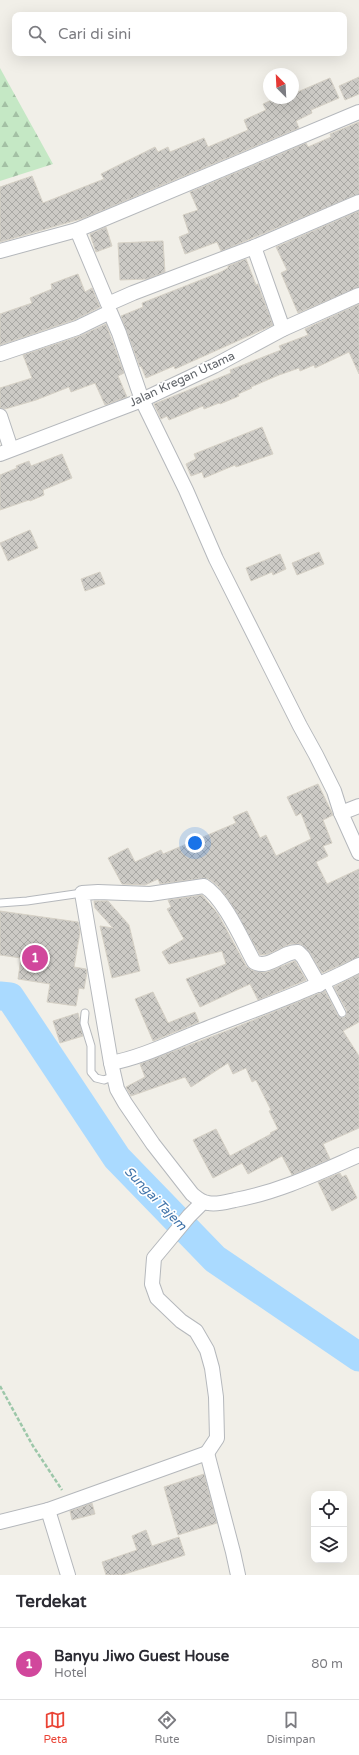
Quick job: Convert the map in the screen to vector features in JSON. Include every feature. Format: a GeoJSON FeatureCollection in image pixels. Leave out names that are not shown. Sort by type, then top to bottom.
{"type":"FeatureCollection","features":[{"type":"Feature","properties":{"kind":"street"},"geometry":{"type":"LineString","coordinates":[[0,251],[77,230],[359,112]]}},
{"type":"Feature","properties":{"kind":"street"},"geometry":{"type":"LineString","coordinates":[[77,230],[108,304],[133,292],[254,247],[359,202]]}},
{"type":"Feature","properties":{"kind":"street"},"geometry":{"type":"LineString","coordinates":[[254,247],[283,329]]}},
{"type":"Feature","properties":{"kind":"street","name":"Jalan Kregan Utama"},"geometry":{"type":"LineString","coordinates":[[5,452],[142,400],[214,366],[283,329],[359,295]]}},
{"type":"Feature","properties":{"kind":"street"},"geometry":{"type":"LineString","coordinates":[[0,354],[77,328],[110,312],[119,333],[142,400],[186,490],[216,559],[334,791],[341,813],[359,853]]}},
{"type":"Feature","properties":{"kind":"street"},"geometry":{"type":"LineString","coordinates":[[0,416],[5,452]]}},
{"type":"Feature","properties":{"kind":"street"},"geometry":{"type":"LineString","coordinates":[[341,813],[359,806]]}},
{"type":"Feature","properties":{"kind":"street"},"geometry":{"type":"LineString","coordinates":[[323,983],[303,957],[295,951],[266,964],[254,962],[220,902],[213,892],[204,886],[150,894],[98,892],[82,893],[113,1070],[118,1089],[137,1121],[192,1194],[203,1202],[219,1204],[262,1194],[289,1185],[359,1155]]}},
{"type":"Feature","properties":{"kind":"street"},"geometry":{"type":"LineString","coordinates":[[113,1070],[121,1061],[323,983],[359,965]]}},
{"type":"Feature","properties":{"kind":"street"},"geometry":{"type":"LineString","coordinates":[[0,1522],[48,1510],[208,1453],[217,1438],[216,1397],[212,1368],[207,1350],[196,1331],[181,1321],[157,1298],[152,1284],[154,1258],[189,1216],[203,1202]]}},
{"type":"Feature","properties":{"kind":"street"},"geometry":{"type":"LineString","coordinates":[[208,1453],[238,1575]]}},
{"type":"Feature","properties":{"kind":"street"},"geometry":{"type":"LineString","coordinates":[[48,1510],[68,1575]]}},
{"type":"Feature","properties":{"kind":"lane"},"geometry":{"type":"LineString","coordinates":[[0,903],[82,893]]}},
{"type":"Feature","properties":{"kind":"lane"},"geometry":{"type":"LineString","coordinates":[[323,983],[342,1013]]}},
{"type":"Feature","properties":{"kind":"lane"},"geometry":{"type":"LineString","coordinates":[[85,1013],[84,1023],[91,1046],[91,1072],[96,1078],[104,1080],[113,1070]]}},
{"type":"Feature","properties":{"kind":"path"},"geometry":{"type":"LineString","coordinates":[[0,1386],[33,1446],[70,1502]]}},
{"type":"Feature","properties":{"kind":"green space"},"geometry":{"type":"Polygon","coordinates":[[[0,68],[53,164],[0,181],[0,68]]]}},
{"type":"Feature","properties":{"kind":"building"},"geometry":{"type":"Polygon","coordinates":[[[359,77],[359,94],[345,100],[339,86],[359,77]]]}},
{"type":"Feature","properties":{"kind":"building"},"geometry":{"type":"Polygon","coordinates":[[[330,78],[339,98],[311,110],[312,113],[296,121],[299,128],[84,218],[0,242],[0,187],[32,176],[43,203],[104,179],[101,174],[155,147],[158,152],[168,147],[170,152],[204,138],[208,147],[248,130],[244,120],[266,110],[263,104],[299,104],[299,91],[330,78]]]}},
{"type":"Feature","properties":{"kind":"building"},"geometry":{"type":"Polygon","coordinates":[[[359,122],[359,194],[221,251],[217,242],[185,254],[179,237],[189,233],[183,215],[198,210],[190,192],[306,143],[308,147],[331,137],[330,134],[359,122]]]}},
{"type":"Feature","properties":{"kind":"building"},"geometry":{"type":"Polygon","coordinates":[[[359,211],[359,287],[298,313],[281,273],[287,270],[276,247],[359,211]]]}},
{"type":"Feature","properties":{"kind":"building"},"geometry":{"type":"Polygon","coordinates":[[[106,227],[112,246],[96,252],[90,234],[106,227]]]}},
{"type":"Feature","properties":{"kind":"building"},"geometry":{"type":"Polygon","coordinates":[[[163,241],[165,272],[147,279],[120,280],[118,243],[163,241]]]}},
{"type":"Feature","properties":{"kind":"building"},"geometry":{"type":"Polygon","coordinates":[[[246,259],[256,285],[258,284],[273,325],[175,369],[174,366],[146,378],[141,366],[140,367],[121,316],[143,307],[142,303],[221,272],[228,268],[228,266],[246,259]]]}},
{"type":"Feature","properties":{"kind":"building"},"geometry":{"type":"Polygon","coordinates":[[[78,274],[85,292],[92,288],[100,307],[74,320],[0,345],[0,314],[32,303],[30,298],[52,289],[51,284],[78,274]]]}},
{"type":"Feature","properties":{"kind":"building"},"geometry":{"type":"Polygon","coordinates":[[[359,304],[359,374],[349,352],[315,368],[314,365],[300,371],[299,368],[279,375],[251,387],[252,388],[238,394],[239,396],[220,404],[219,403],[204,409],[203,406],[169,420],[167,416],[161,419],[154,404],[231,373],[230,370],[281,350],[279,346],[308,335],[305,329],[359,304]]]}},
{"type":"Feature","properties":{"kind":"building"},"geometry":{"type":"Polygon","coordinates":[[[106,324],[124,373],[118,376],[127,397],[105,405],[95,383],[71,392],[69,387],[36,400],[5,409],[0,408],[0,388],[32,378],[23,355],[80,336],[106,324]]]}},
{"type":"Feature","properties":{"kind":"building"},"geometry":{"type":"Polygon","coordinates":[[[262,427],[273,454],[236,467],[235,465],[204,478],[202,472],[191,476],[186,464],[196,459],[194,454],[262,427]]]}},
{"type":"Feature","properties":{"kind":"building"},"geometry":{"type":"Polygon","coordinates":[[[62,454],[72,478],[43,490],[44,495],[0,510],[0,475],[29,461],[31,466],[62,454]]]}},
{"type":"Feature","properties":{"kind":"building"},"geometry":{"type":"Polygon","coordinates":[[[30,530],[38,548],[8,561],[0,543],[30,530]]]}},
{"type":"Feature","properties":{"kind":"building"},"geometry":{"type":"Polygon","coordinates":[[[319,552],[324,564],[297,575],[292,563],[319,552]]]}},
{"type":"Feature","properties":{"kind":"building"},"geometry":{"type":"Polygon","coordinates":[[[280,554],[286,569],[273,575],[272,572],[251,581],[246,568],[280,554]]]}},
{"type":"Feature","properties":{"kind":"building"},"geometry":{"type":"Polygon","coordinates":[[[100,572],[105,584],[85,591],[81,579],[100,572]]]}},
{"type":"Feature","properties":{"kind":"building"},"geometry":{"type":"Polygon","coordinates":[[[318,784],[333,815],[323,820],[332,843],[323,846],[328,856],[316,862],[327,884],[359,869],[359,957],[322,973],[310,953],[301,944],[290,944],[268,954],[260,955],[232,905],[218,886],[209,879],[203,878],[160,884],[158,879],[145,885],[122,884],[108,858],[128,848],[135,862],[161,850],[163,854],[236,823],[233,817],[247,811],[260,838],[266,835],[276,856],[311,839],[301,813],[296,816],[287,797],[318,784]]]}},
{"type":"Feature","properties":{"kind":"building"},"geometry":{"type":"Polygon","coordinates":[[[202,895],[218,914],[246,966],[251,970],[267,972],[295,961],[306,980],[258,1000],[250,984],[200,1007],[186,979],[226,964],[222,951],[169,964],[162,952],[184,939],[167,909],[171,907],[168,900],[202,895]]]}},
{"type":"Feature","properties":{"kind":"building"},"geometry":{"type":"Polygon","coordinates":[[[94,901],[108,901],[129,925],[140,971],[112,978],[100,926],[113,928],[95,908],[94,901]]]}},
{"type":"Feature","properties":{"kind":"building"},"geometry":{"type":"Polygon","coordinates":[[[0,911],[78,922],[80,932],[74,967],[86,969],[87,972],[84,989],[79,988],[76,1006],[47,1002],[50,984],[18,979],[21,958],[0,955],[0,911]]]}},
{"type":"Feature","properties":{"kind":"building"},"geometry":{"type":"Polygon","coordinates":[[[359,974],[359,1022],[343,1031],[359,1056],[359,1128],[323,1144],[330,1159],[292,1175],[282,1156],[248,1174],[242,1163],[213,1178],[193,1140],[216,1129],[230,1156],[278,1129],[269,1111],[271,1110],[256,1080],[252,1082],[246,1068],[233,1074],[228,1063],[191,1087],[185,1077],[131,1096],[126,1087],[145,1077],[140,1064],[325,991],[338,1016],[344,1018],[347,1011],[334,987],[359,974]]]}},
{"type":"Feature","properties":{"kind":"building"},"geometry":{"type":"Polygon","coordinates":[[[153,992],[168,1023],[195,1012],[199,1022],[153,1041],[135,999],[153,992]]]}},
{"type":"Feature","properties":{"kind":"building"},"geometry":{"type":"Polygon","coordinates":[[[78,1013],[83,1036],[60,1043],[53,1021],[78,1013]]]}},
{"type":"Feature","properties":{"kind":"building"},"geometry":{"type":"Polygon","coordinates":[[[340,1173],[342,1177],[346,1175],[357,1198],[332,1211],[318,1182],[340,1173]]]}},
{"type":"Feature","properties":{"kind":"building"},"geometry":{"type":"Polygon","coordinates":[[[204,1474],[217,1523],[178,1535],[164,1487],[204,1474]]]}},
{"type":"Feature","properties":{"kind":"building"},"geometry":{"type":"Polygon","coordinates":[[[92,1503],[95,1514],[72,1520],[70,1511],[92,1503]]]}},
{"type":"Feature","properties":{"kind":"building"},"geometry":{"type":"Polygon","coordinates":[[[146,1530],[152,1546],[179,1537],[185,1555],[122,1575],[106,1575],[102,1562],[137,1550],[132,1536],[146,1530]]]}},
{"type":"Feature","properties":{"kind":"waterway","name":"Sungai Tajem"},"geometry":{"type":"LineString","coordinates":[[0,996],[10,997],[117,1158],[215,1259],[359,1357]]}},
{"type":"Feature","properties":{"kind":"place","name":"Banyu Jiwo Guest House"},"geometry":{"type":"Point","coordinates":[35,958]}}]}
